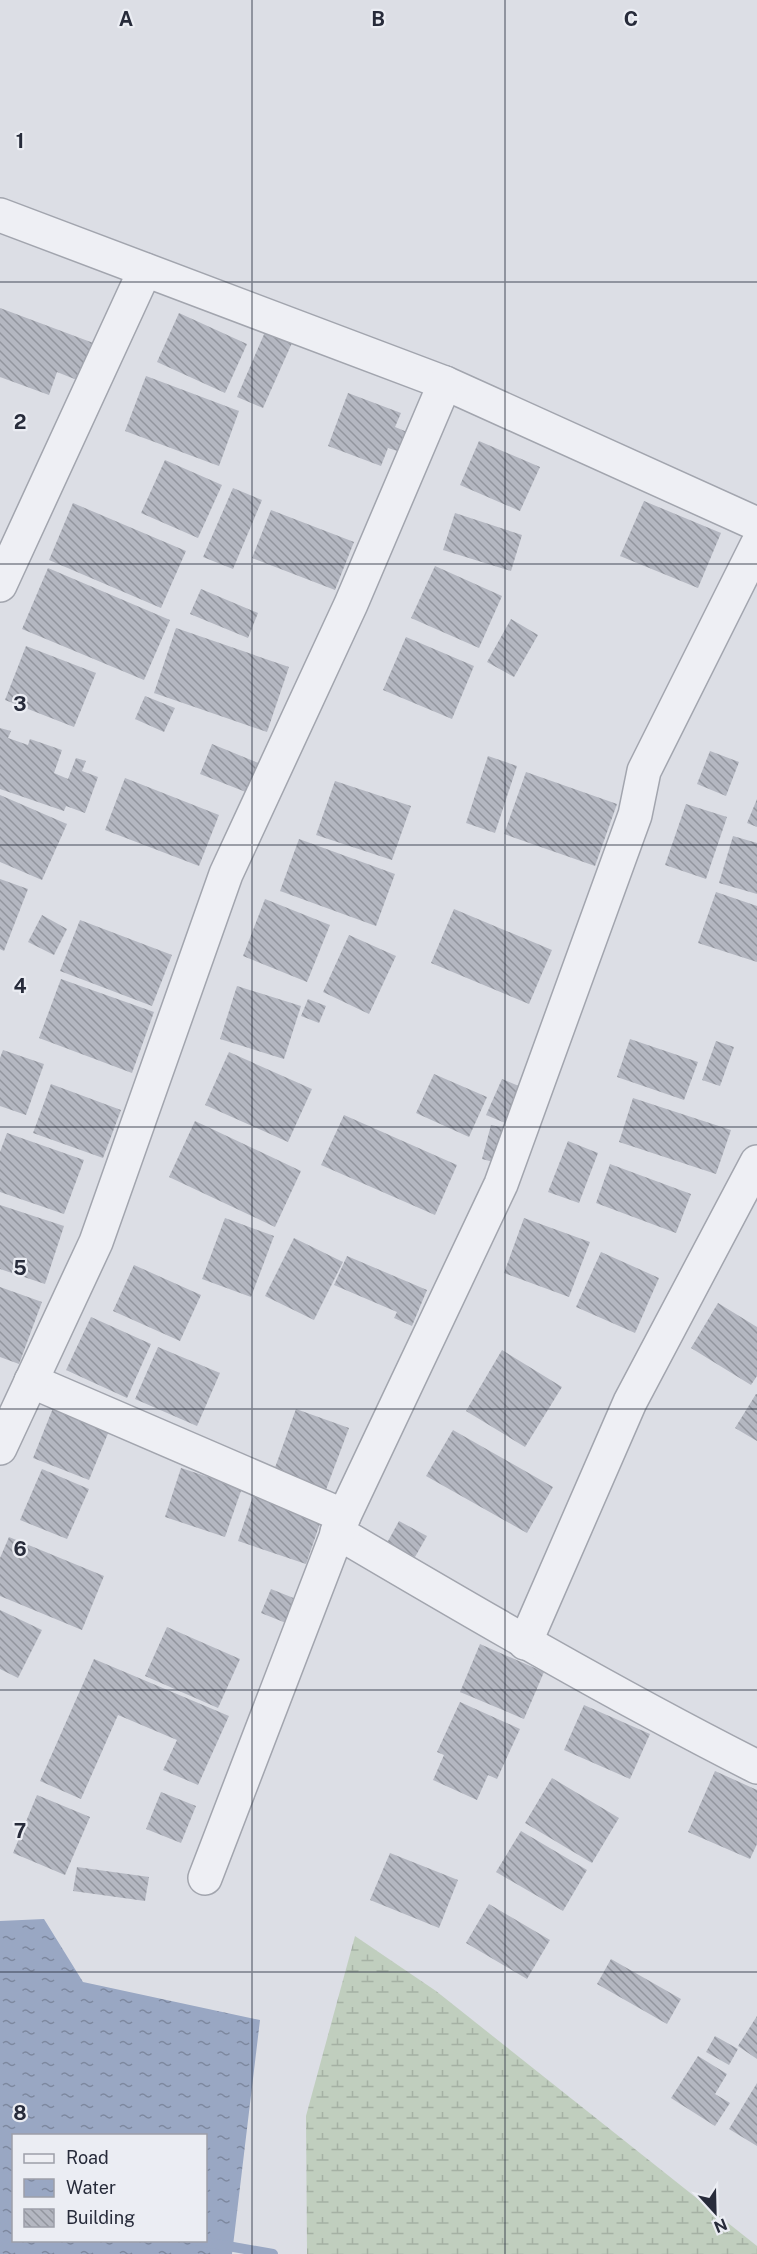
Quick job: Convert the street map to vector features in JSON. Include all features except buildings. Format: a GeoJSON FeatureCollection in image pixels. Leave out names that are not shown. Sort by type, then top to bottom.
{"type":"FeatureCollection","features":[{"type":"Feature","properties":{"kind":"street"},"geometry":{"type":"LineString","coordinates":[[0,215],[445,383],[757,524]]}},
{"type":"Feature","properties":{"kind":"street"},"geometry":{"type":"LineString","coordinates":[[0,585],[145,270]]}},
{"type":"Feature","properties":{"kind":"street"},"geometry":{"type":"LineString","coordinates":[[0,1449],[96,1242],[226,874],[351,604],[445,383]]}},
{"type":"Feature","properties":{"kind":"street"},"geometry":{"type":"LineString","coordinates":[[205,1878],[341,1524],[501,1184],[634,815],[644,771],[757,545]]}},
{"type":"Feature","properties":{"kind":"street"},"geometry":{"type":"LineString","coordinates":[[525,1643],[630,1402],[757,1162]]}},
{"type":"Feature","properties":{"kind":"street"},"geometry":{"type":"LineString","coordinates":[[31,1382],[341,1524],[525,1643],[656,1716],[757,1767]]}},
{"type":"Feature","properties":{"kind":"green space"},"geometry":{"type":"Polygon","coordinates":[[[355,1936],[436,1991],[757,2246],[757,2254],[307,2254],[306,2116],[355,1936]]]}},
{"type":"Feature","properties":{"kind":"water"},"geometry":{"type":"Polygon","coordinates":[[[44,1919],[83,1982],[260,2020],[232,2254],[0,2254],[0,1921],[44,1919]]]}},
{"type":"Feature","properties":{"kind":"waterway"},"geometry":{"type":"LineString","coordinates":[[205,2242],[273,2254]]}}]}
